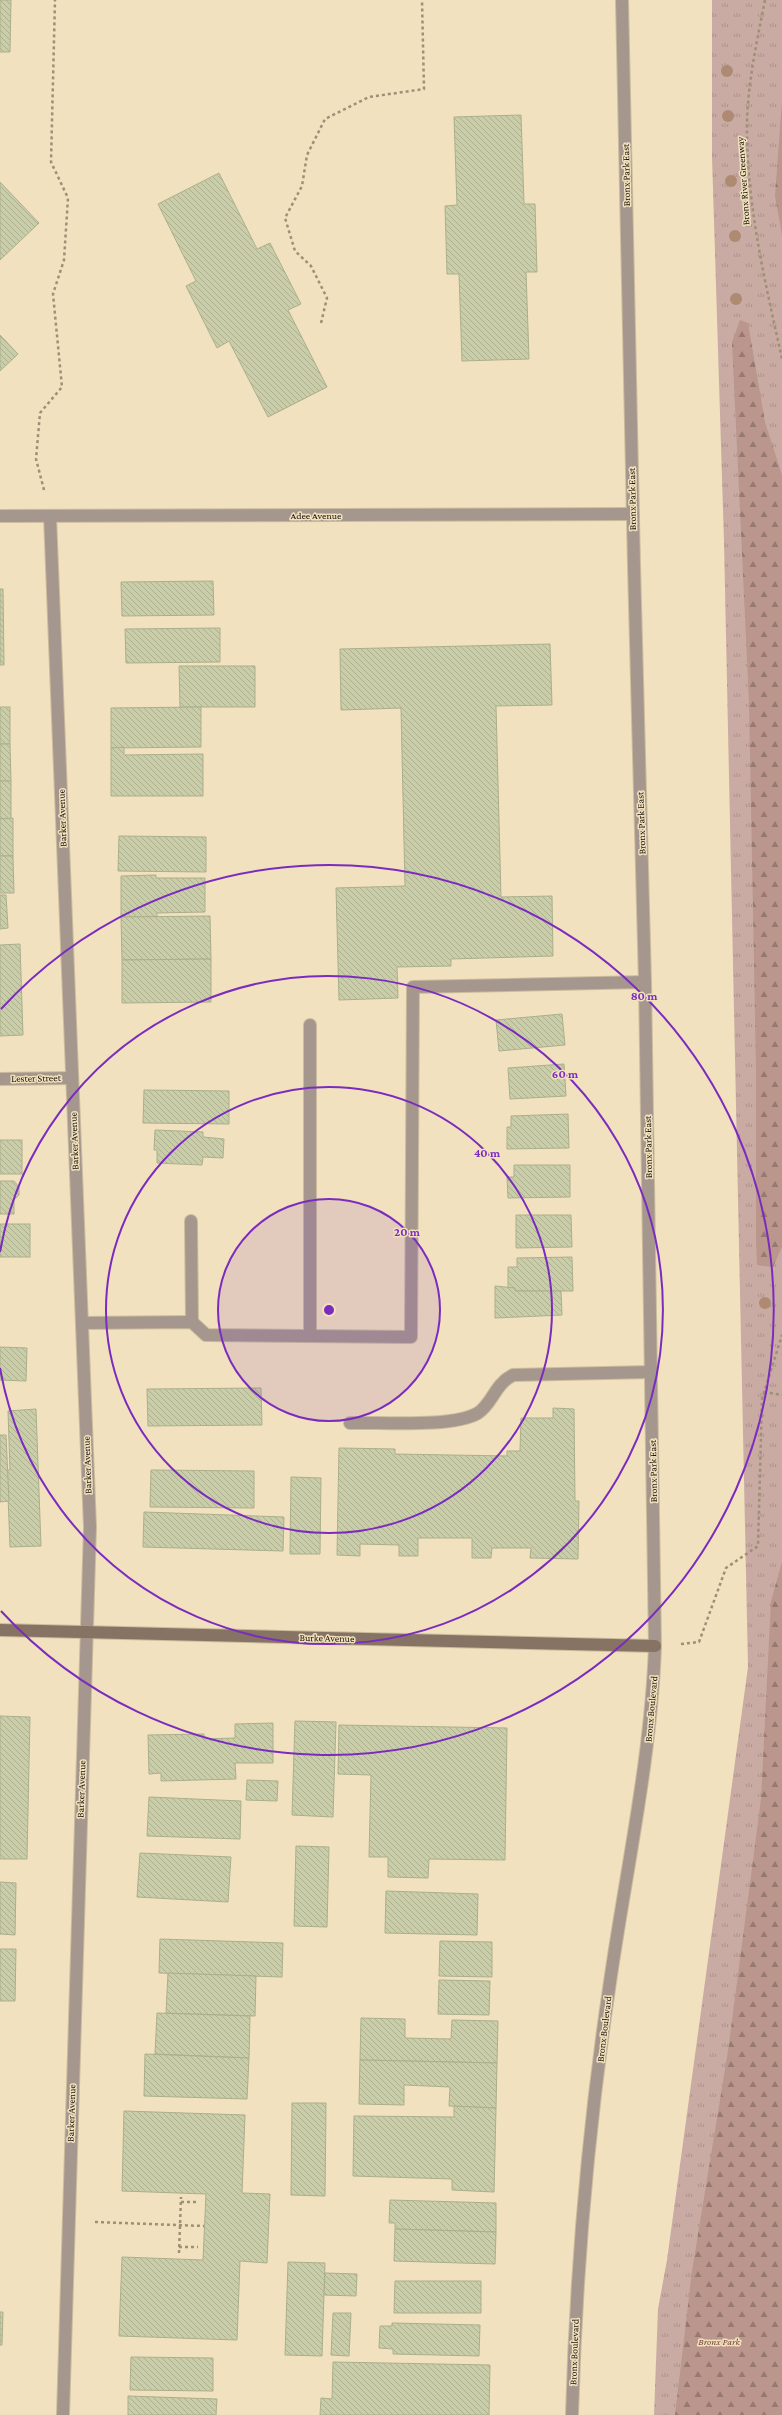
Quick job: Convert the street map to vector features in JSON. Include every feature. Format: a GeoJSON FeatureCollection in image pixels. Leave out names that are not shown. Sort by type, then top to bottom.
{"type":"FeatureCollection","features":[{"type":"Feature","properties":{"kind":"main road","name":"Burke Avenue"},"geometry":{"type":"LineString","coordinates":[[0,1630],[655,1646]]}},
{"type":"Feature","properties":{"kind":"street","name":"Bronx Park East"},"geometry":{"type":"LineString","coordinates":[[622,0],[645,982],[655,1646]]}},
{"type":"Feature","properties":{"kind":"street","name":"Adee Avenue"},"geometry":{"type":"LineString","coordinates":[[0,516],[633,514]]}},
{"type":"Feature","properties":{"kind":"street","name":"Barker Avenue"},"geometry":{"type":"LineString","coordinates":[[50,516],[90,1527],[63,2415]]}},
{"type":"Feature","properties":{"kind":"street"},"geometry":{"type":"LineString","coordinates":[[82,1323],[192,1322],[206,1335],[411,1337],[413,987],[645,982]]}},
{"type":"Feature","properties":{"kind":"street"},"geometry":{"type":"LineString","coordinates":[[310,1025],[310,1336]]}},
{"type":"Feature","properties":{"kind":"street","name":"Lester Street"},"geometry":{"type":"LineString","coordinates":[[0,1079],[72,1078]]}},
{"type":"Feature","properties":{"kind":"street"},"geometry":{"type":"LineString","coordinates":[[191,1221],[192,1322]]}},
{"type":"Feature","properties":{"kind":"street"},"geometry":{"type":"LineString","coordinates":[[350,1423],[449,1421],[468,1417],[479,1412],[502,1381],[513,1375],[651,1372]]}},
{"type":"Feature","properties":{"kind":"street","name":"Bronx Boulevard"},"geometry":{"type":"LineString","coordinates":[[572,2415],[578,2271],[589,2149],[608,1992],[651,1723],[655,1646]]}},
{"type":"Feature","properties":{"kind":"path"},"geometry":{"type":"LineString","coordinates":[[50,516],[36,459],[40,413],[62,387],[53,294],[64,260],[68,198],[51,162],[54,0]]}},
{"type":"Feature","properties":{"kind":"path"},"geometry":{"type":"LineString","coordinates":[[321,324],[327,298],[311,266],[295,251],[285,218],[302,186],[307,155],[326,119],[369,97],[424,89],[422,0]]}},
{"type":"Feature","properties":{"kind":"path","name":"Bronx River Greenway"},"geometry":{"type":"LineString","coordinates":[[765,0],[751,73],[747,123],[751,196],[759,257],[782,359]]}},
{"type":"Feature","properties":{"kind":"path"},"geometry":{"type":"LineString","coordinates":[[655,1646],[699,1642],[726,1568],[758,1546],[762,1399],[782,1335]]}},
{"type":"Feature","properties":{"kind":"path"},"geometry":{"type":"LineString","coordinates":[[764,1392],[782,1395]]}},
{"type":"Feature","properties":{"kind":"path"},"geometry":{"type":"LineString","coordinates":[[179,2253],[181,2197]]}},
{"type":"Feature","properties":{"kind":"path"},"geometry":{"type":"LineString","coordinates":[[181,2202],[199,2202]]}},
{"type":"Feature","properties":{"kind":"path"},"geometry":{"type":"LineString","coordinates":[[68,2221],[204,2226]]}},
{"type":"Feature","properties":{"kind":"path"},"geometry":{"type":"LineString","coordinates":[[179,2247],[198,2247]]}},
{"type":"Feature","properties":{"kind":"green space","name":"Bronx Park"},"geometry":{"type":"Polygon","coordinates":[[[712,0],[782,0],[782,2415],[654,2415],[658,2309],[667,2260],[748,1667],[724,542],[712,157],[712,0]]]}},
{"type":"Feature","properties":{"kind":"green space"},"geometry":{"type":"Polygon","coordinates":[[[782,101],[782,235],[775,196],[782,101]]]}},
{"type":"Feature","properties":{"kind":"green space"},"geometry":{"type":"Polygon","coordinates":[[[740,320],[748,323],[765,422],[782,475],[782,1247],[773,1267],[757,1265],[756,1240],[756,1068],[749,702],[732,342],[740,320]]]}},
{"type":"Feature","properties":{"kind":"green space"},"geometry":{"type":"Polygon","coordinates":[[[782,1562],[782,2415],[675,2415],[692,2271],[728,2051],[761,1799],[771,1601],[782,1562]]]}},
{"type":"Feature","properties":{"kind":"building"},"geometry":{"type":"Polygon","coordinates":[[[0,0],[11,0],[10,52],[0,52],[0,0]]]}},
{"type":"Feature","properties":{"kind":"building"},"geometry":{"type":"Polygon","coordinates":[[[521,115],[524,204],[535,204],[537,272],[526,272],[529,359],[462,361],[459,274],[447,274],[445,206],[457,205],[454,117],[521,115]]]}},
{"type":"Feature","properties":{"kind":"building"},"geometry":{"type":"Polygon","coordinates":[[[219,173],[257,249],[270,243],[301,304],[288,310],[327,387],[268,417],[229,341],[217,348],[186,286],[196,281],[158,204],[219,173]]]}},
{"type":"Feature","properties":{"kind":"building"},"geometry":{"type":"Polygon","coordinates":[[[0,182],[39,223],[0,260],[0,182]]]}},
{"type":"Feature","properties":{"kind":"building"},"geometry":{"type":"Polygon","coordinates":[[[0,335],[18,354],[0,371],[0,335]]]}},
{"type":"Feature","properties":{"kind":"building"},"geometry":{"type":"Polygon","coordinates":[[[213,581],[214,615],[122,616],[121,582],[213,581]]]}},
{"type":"Feature","properties":{"kind":"building"},"geometry":{"type":"Polygon","coordinates":[[[0,589],[3,589],[4,665],[0,665],[0,589]]]}},
{"type":"Feature","properties":{"kind":"building"},"geometry":{"type":"Polygon","coordinates":[[[220,628],[220,662],[126,663],[125,629],[220,628]]]}},
{"type":"Feature","properties":{"kind":"building"},"geometry":{"type":"Polygon","coordinates":[[[550,644],[552,705],[496,706],[501,897],[552,896],[553,956],[451,959],[451,966],[397,967],[398,998],[339,1000],[336,888],[405,886],[401,708],[341,710],[340,649],[550,644]]]}},
{"type":"Feature","properties":{"kind":"building"},"geometry":{"type":"Polygon","coordinates":[[[179,666],[255,666],[255,707],[180,707],[179,666]]]}},
{"type":"Feature","properties":{"kind":"building"},"geometry":{"type":"Polygon","coordinates":[[[0,707],[10,707],[10,744],[0,744],[0,707]]]}},
{"type":"Feature","properties":{"kind":"building"},"geometry":{"type":"Polygon","coordinates":[[[201,707],[201,747],[111,748],[111,708],[201,707]]]}},
{"type":"Feature","properties":{"kind":"building"},"geometry":{"type":"Polygon","coordinates":[[[0,744],[10,744],[11,781],[0,781],[0,744]]]}},
{"type":"Feature","properties":{"kind":"building"},"geometry":{"type":"Polygon","coordinates":[[[124,747],[124,755],[203,754],[203,796],[111,796],[111,748],[124,747]]]}},
{"type":"Feature","properties":{"kind":"building"},"geometry":{"type":"Polygon","coordinates":[[[0,781],[11,781],[11,819],[0,819],[0,781]]]}},
{"type":"Feature","properties":{"kind":"building"},"geometry":{"type":"Polygon","coordinates":[[[13,818],[13,856],[0,856],[0,819],[13,818]]]}},
{"type":"Feature","properties":{"kind":"building"},"geometry":{"type":"Polygon","coordinates":[[[119,836],[206,837],[206,872],[118,871],[119,836]]]}},
{"type":"Feature","properties":{"kind":"building"},"geometry":{"type":"Polygon","coordinates":[[[0,856],[13,856],[14,893],[0,893],[0,856]]]}},
{"type":"Feature","properties":{"kind":"building"},"geometry":{"type":"Polygon","coordinates":[[[156,875],[156,878],[205,878],[205,912],[157,913],[157,917],[121,917],[121,876],[156,875]]]}},
{"type":"Feature","properties":{"kind":"building"},"geometry":{"type":"Polygon","coordinates":[[[0,895],[6,895],[8,928],[0,929],[0,895]]]}},
{"type":"Feature","properties":{"kind":"building"},"geometry":{"type":"Polygon","coordinates":[[[210,916],[211,959],[122,960],[121,917],[210,916]]]}},
{"type":"Feature","properties":{"kind":"building"},"geometry":{"type":"Polygon","coordinates":[[[20,944],[23,1035],[0,1036],[0,945],[20,944]]]}},
{"type":"Feature","properties":{"kind":"building"},"geometry":{"type":"Polygon","coordinates":[[[211,959],[211,1002],[122,1003],[122,960],[211,959]]]}},
{"type":"Feature","properties":{"kind":"building"},"geometry":{"type":"Polygon","coordinates":[[[562,1014],[565,1045],[499,1051],[496,1020],[562,1014]]]}},
{"type":"Feature","properties":{"kind":"building"},"geometry":{"type":"Polygon","coordinates":[[[564,1064],[566,1096],[510,1099],[508,1068],[564,1064]]]}},
{"type":"Feature","properties":{"kind":"building"},"geometry":{"type":"Polygon","coordinates":[[[144,1090],[229,1091],[229,1124],[143,1123],[144,1090]]]}},
{"type":"Feature","properties":{"kind":"building"},"geometry":{"type":"Polygon","coordinates":[[[568,1114],[569,1148],[507,1149],[507,1127],[511,1127],[511,1116],[568,1114]]]}},
{"type":"Feature","properties":{"kind":"building"},"geometry":{"type":"Polygon","coordinates":[[[155,1130],[203,1132],[203,1137],[224,1139],[223,1158],[203,1157],[202,1165],[157,1163],[157,1150],[154,1150],[155,1130]]]}},
{"type":"Feature","properties":{"kind":"building"},"geometry":{"type":"Polygon","coordinates":[[[0,1140],[22,1140],[22,1174],[0,1174],[0,1140]]]}},
{"type":"Feature","properties":{"kind":"building"},"geometry":{"type":"Polygon","coordinates":[[[514,1165],[570,1165],[570,1197],[508,1198],[507,1177],[514,1177],[514,1165]]]}},
{"type":"Feature","properties":{"kind":"building"},"geometry":{"type":"Polygon","coordinates":[[[0,1181],[14,1181],[19,1187],[19,1195],[14,1200],[14,1214],[0,1214],[0,1181]]]}},
{"type":"Feature","properties":{"kind":"building"},"geometry":{"type":"Polygon","coordinates":[[[516,1215],[571,1215],[572,1247],[516,1248],[516,1215]]]}},
{"type":"Feature","properties":{"kind":"building"},"geometry":{"type":"Polygon","coordinates":[[[0,1224],[30,1224],[30,1257],[0,1257],[0,1224]]]}},
{"type":"Feature","properties":{"kind":"building"},"geometry":{"type":"Polygon","coordinates":[[[572,1257],[573,1291],[515,1291],[515,1288],[508,1288],[508,1267],[517,1267],[517,1258],[572,1257]]]}},
{"type":"Feature","properties":{"kind":"building"},"geometry":{"type":"Polygon","coordinates":[[[495,1286],[515,1288],[515,1291],[561,1291],[562,1315],[495,1318],[495,1286]]]}},
{"type":"Feature","properties":{"kind":"building"},"geometry":{"type":"Polygon","coordinates":[[[0,1347],[27,1348],[26,1381],[0,1380],[0,1347]]]}},
{"type":"Feature","properties":{"kind":"building"},"geometry":{"type":"Polygon","coordinates":[[[261,1388],[262,1425],[148,1426],[147,1389],[261,1388]]]}},
{"type":"Feature","properties":{"kind":"building"},"geometry":{"type":"Polygon","coordinates":[[[553,1408],[574,1409],[575,1501],[579,1501],[578,1559],[530,1558],[531,1548],[492,1548],[491,1558],[472,1558],[472,1538],[418,1538],[418,1556],[399,1556],[399,1545],[360,1544],[360,1556],[337,1555],[339,1448],[395,1449],[395,1454],[507,1456],[507,1451],[520,1451],[521,1418],[553,1418],[553,1408]]]}},
{"type":"Feature","properties":{"kind":"building"},"geometry":{"type":"Polygon","coordinates":[[[36,1409],[41,1546],[10,1547],[7,1470],[10,1470],[8,1411],[36,1409]]]}},
{"type":"Feature","properties":{"kind":"building"},"geometry":{"type":"Polygon","coordinates":[[[0,1435],[6,1435],[9,1501],[0,1502],[0,1435]]]}},
{"type":"Feature","properties":{"kind":"building"},"geometry":{"type":"Polygon","coordinates":[[[151,1470],[254,1471],[254,1508],[150,1507],[151,1470]]]}},
{"type":"Feature","properties":{"kind":"building"},"geometry":{"type":"Polygon","coordinates":[[[291,1477],[321,1478],[320,1554],[290,1554],[291,1477]]]}},
{"type":"Feature","properties":{"kind":"building"},"geometry":{"type":"Polygon","coordinates":[[[144,1512],[284,1517],[283,1551],[143,1547],[144,1512]]]}},
{"type":"Feature","properties":{"kind":"building"},"geometry":{"type":"Polygon","coordinates":[[[0,1716],[30,1717],[27,1859],[0,1859],[0,1716]]]}},
{"type":"Feature","properties":{"kind":"building"},"geometry":{"type":"Polygon","coordinates":[[[295,1721],[336,1722],[333,1817],[292,1815],[295,1721]]]}},
{"type":"Feature","properties":{"kind":"building"},"geometry":{"type":"Polygon","coordinates":[[[273,1723],[273,1763],[235,1763],[236,1779],[161,1781],[161,1773],[149,1774],[148,1735],[204,1734],[204,1739],[235,1738],[235,1724],[273,1723]]]}},
{"type":"Feature","properties":{"kind":"building"},"geometry":{"type":"Polygon","coordinates":[[[339,1725],[507,1728],[505,1860],[429,1859],[428,1878],[388,1877],[388,1857],[369,1857],[371,1775],[338,1774],[339,1725]]]}},
{"type":"Feature","properties":{"kind":"building"},"geometry":{"type":"Polygon","coordinates":[[[247,1780],[278,1781],[277,1801],[246,1800],[247,1780]]]}},
{"type":"Feature","properties":{"kind":"building"},"geometry":{"type":"Polygon","coordinates":[[[149,1797],[241,1801],[240,1839],[147,1836],[149,1797]]]}},
{"type":"Feature","properties":{"kind":"building"},"geometry":{"type":"Polygon","coordinates":[[[296,1846],[329,1847],[327,1927],[294,1926],[296,1846]]]}},
{"type":"Feature","properties":{"kind":"building"},"geometry":{"type":"Polygon","coordinates":[[[140,1853],[231,1857],[228,1902],[137,1897],[140,1853]]]}},
{"type":"Feature","properties":{"kind":"building"},"geometry":{"type":"Polygon","coordinates":[[[0,1882],[16,1883],[15,1935],[0,1934],[0,1882]]]}},
{"type":"Feature","properties":{"kind":"building"},"geometry":{"type":"Polygon","coordinates":[[[386,1891],[478,1894],[477,1935],[385,1933],[386,1891]]]}},
{"type":"Feature","properties":{"kind":"building"},"geometry":{"type":"Polygon","coordinates":[[[160,1939],[283,1943],[282,1977],[159,1973],[160,1939]]]}},
{"type":"Feature","properties":{"kind":"building"},"geometry":{"type":"Polygon","coordinates":[[[440,1941],[492,1942],[492,1977],[439,1976],[440,1941]]]}},
{"type":"Feature","properties":{"kind":"building"},"geometry":{"type":"Polygon","coordinates":[[[0,1949],[16,1949],[15,2001],[0,2001],[0,1949]]]}},
{"type":"Feature","properties":{"kind":"building"},"geometry":{"type":"Polygon","coordinates":[[[168,1973],[256,1976],[255,2016],[166,2013],[168,1973]]]}},
{"type":"Feature","properties":{"kind":"building"},"geometry":{"type":"Polygon","coordinates":[[[439,1980],[490,1981],[489,2015],[438,2014],[439,1980]]]}},
{"type":"Feature","properties":{"kind":"building"},"geometry":{"type":"Polygon","coordinates":[[[157,2013],[250,2016],[249,2058],[155,2054],[157,2013]]]}},
{"type":"Feature","properties":{"kind":"building"},"geometry":{"type":"Polygon","coordinates":[[[361,2018],[405,2019],[405,2038],[451,2039],[452,2020],[498,2021],[497,2063],[360,2060],[361,2018]]]}},
{"type":"Feature","properties":{"kind":"building"},"geometry":{"type":"Polygon","coordinates":[[[145,2054],[249,2058],[247,2099],[144,2096],[145,2054]]]}},
{"type":"Feature","properties":{"kind":"building"},"geometry":{"type":"Polygon","coordinates":[[[360,2060],[497,2063],[496,2108],[449,2106],[450,2087],[404,2085],[404,2105],[359,2104],[360,2060]]]}},
{"type":"Feature","properties":{"kind":"building"},"geometry":{"type":"Polygon","coordinates":[[[292,2103],[326,2103],[325,2196],[291,2195],[292,2103]]]}},
{"type":"Feature","properties":{"kind":"building"},"geometry":{"type":"Polygon","coordinates":[[[454,2106],[496,2108],[494,2192],[452,2190],[452,2179],[353,2176],[354,2116],[454,2117],[454,2106]]]}},
{"type":"Feature","properties":{"kind":"building"},"geometry":{"type":"Polygon","coordinates":[[[124,2111],[245,2115],[242,2193],[270,2194],[267,2263],[240,2261],[237,2340],[119,2336],[122,2257],[203,2260],[206,2194],[122,2191],[124,2111]]]}},
{"type":"Feature","properties":{"kind":"building"},"geometry":{"type":"Polygon","coordinates":[[[390,2200],[496,2203],[496,2232],[395,2229],[395,2223],[389,2223],[390,2200]]]}},
{"type":"Feature","properties":{"kind":"building"},"geometry":{"type":"Polygon","coordinates":[[[395,2229],[496,2232],[495,2264],[394,2261],[395,2229]]]}},
{"type":"Feature","properties":{"kind":"building"},"geometry":{"type":"Polygon","coordinates":[[[288,2262],[325,2263],[322,2356],[285,2355],[288,2262]]]}},
{"type":"Feature","properties":{"kind":"building"},"geometry":{"type":"Polygon","coordinates":[[[325,2273],[357,2274],[356,2296],[324,2295],[325,2273]]]}},
{"type":"Feature","properties":{"kind":"building"},"geometry":{"type":"Polygon","coordinates":[[[395,2281],[481,2281],[481,2313],[394,2313],[395,2281]]]}},
{"type":"Feature","properties":{"kind":"building"},"geometry":{"type":"Polygon","coordinates":[[[0,2312],[3,2312],[2,2345],[0,2345],[0,2312]]]}},
{"type":"Feature","properties":{"kind":"building"},"geometry":{"type":"Polygon","coordinates":[[[333,2313],[351,2313],[349,2356],[331,2355],[333,2313]]]}},
{"type":"Feature","properties":{"kind":"building"},"geometry":{"type":"Polygon","coordinates":[[[392,2323],[480,2325],[479,2356],[393,2354],[393,2349],[379,2348],[380,2326],[392,2326],[392,2323]]]}},
{"type":"Feature","properties":{"kind":"building"},"geometry":{"type":"Polygon","coordinates":[[[131,2357],[213,2358],[213,2391],[130,2390],[131,2357]]]}},
{"type":"Feature","properties":{"kind":"building"},"geometry":{"type":"Polygon","coordinates":[[[333,2362],[490,2365],[489,2415],[320,2415],[321,2398],[332,2399],[333,2362]]]}},
{"type":"Feature","properties":{"kind":"building"},"geometry":{"type":"Polygon","coordinates":[[[128,2396],[217,2399],[216,2415],[128,2415],[128,2396]]]}}]}
